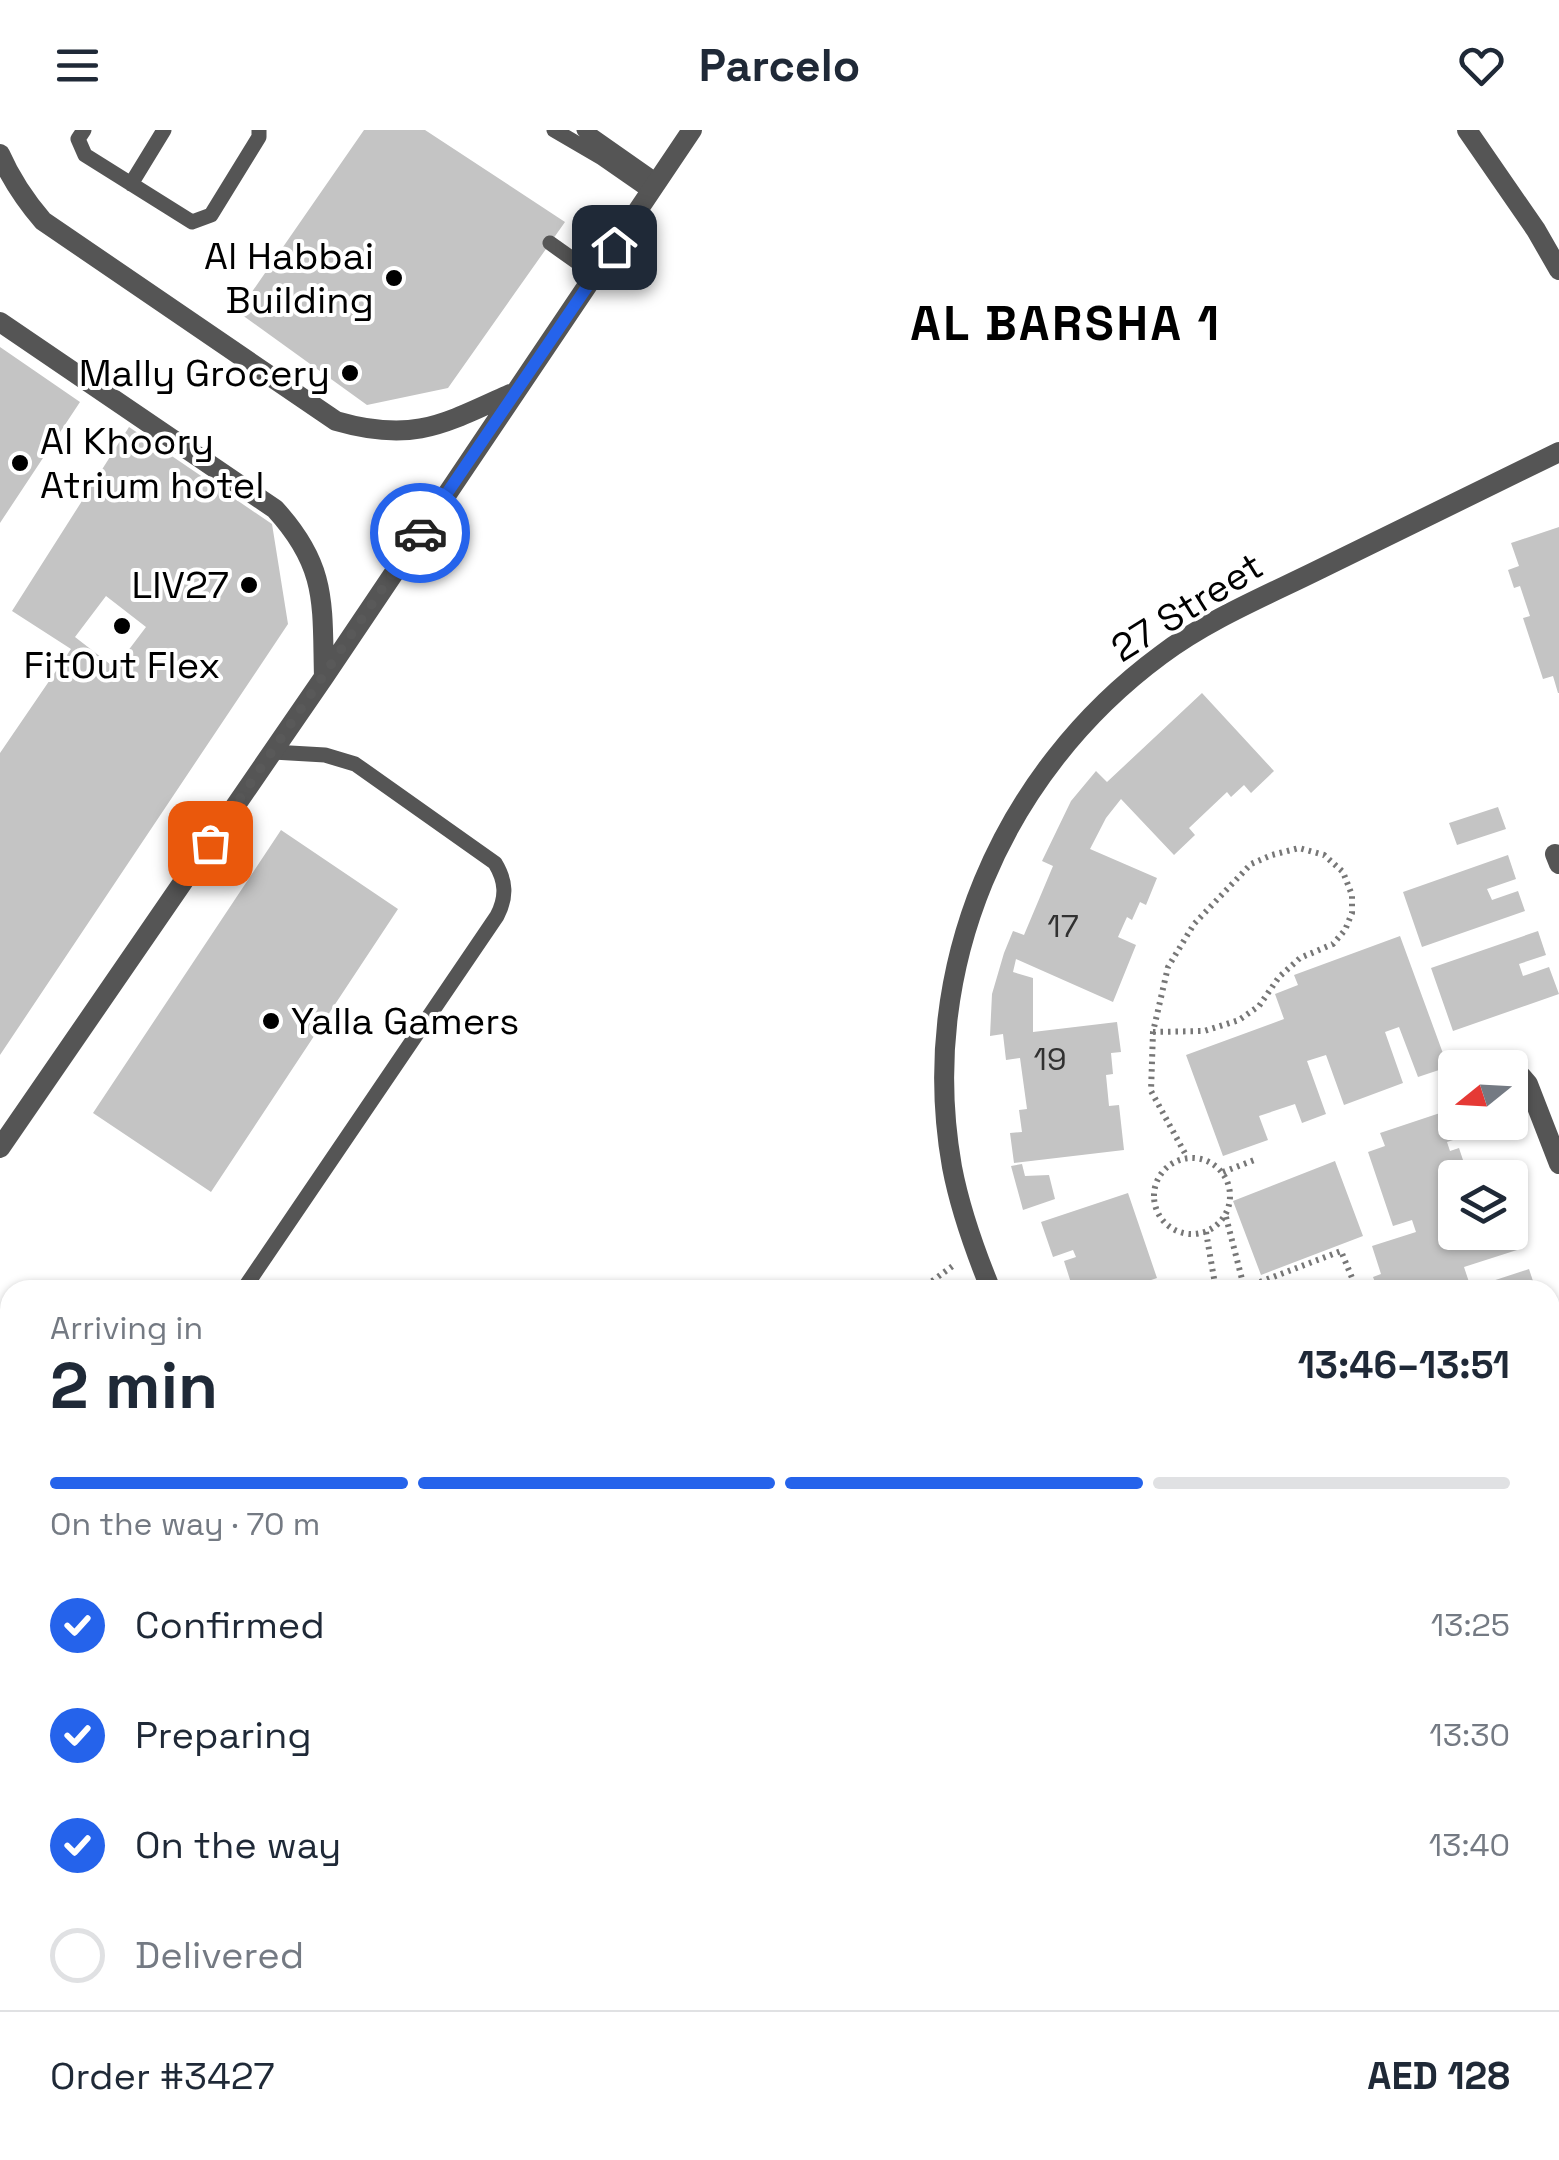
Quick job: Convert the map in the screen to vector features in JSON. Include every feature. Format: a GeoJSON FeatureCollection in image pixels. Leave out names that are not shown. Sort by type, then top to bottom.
{"type":"FeatureCollection","features":[{"type":"Feature","properties":{"kind":"street"},"geometry":{"type":"LineString","coordinates":[[0,1148],[324,677],[692,130]]}},
{"type":"Feature","properties":{"kind":"street"},"geometry":{"type":"LineString","coordinates":[[1468,130],[1559,270]]}},
{"type":"Feature","properties":{"kind":"street"},"geometry":{"type":"LineString","coordinates":[[0,154],[16,186],[43,221],[336,421],[368,430],[402,432],[436,426],[513,393]]}},
{"type":"Feature","properties":{"kind":"street"},"geometry":{"type":"LineString","coordinates":[[0,322],[276,509],[302,542],[318,582],[324,677]]}},
{"type":"Feature","properties":{"kind":"street","name":"27 Street"},"geometry":{"type":"LineString","coordinates":[[988,1280],[974,1249],[952,1168],[944,1084],[950,1000],[974,903],[1000,841],[1044,770],[1098,706],[1162,654],[1235,611],[1559,452]]}},
{"type":"Feature","properties":{"kind":"street"},"geometry":{"type":"LineString","coordinates":[[1528,1084],[1559,1164]]}},
{"type":"Feature","properties":{"kind":"lane"},"geometry":{"type":"LineString","coordinates":[[84,130],[78,139],[85,155],[192,222],[211,215],[258,137],[258,130]]}},
{"type":"Feature","properties":{"kind":"lane"},"geometry":{"type":"LineString","coordinates":[[131,184],[164,130]]}},
{"type":"Feature","properties":{"kind":"lane"},"geometry":{"type":"LineString","coordinates":[[554,130],[655,187]]}},
{"type":"Feature","properties":{"kind":"lane"},"geometry":{"type":"LineString","coordinates":[[584,130],[655,187]]}},
{"type":"Feature","properties":{"kind":"lane"},"geometry":{"type":"LineString","coordinates":[[550,242],[595,274]]}},
{"type":"Feature","properties":{"kind":"lane"},"geometry":{"type":"LineString","coordinates":[[251,1280],[496,916],[504,895],[504,884],[494,863],[364,770],[336,756],[273,752]]}},
{"type":"Feature","properties":{"kind":"path"},"geometry":{"type":"LineString","coordinates":[[1153,1032],[1204,1031],[1238,1020],[1259,1006],[1279,977],[1300,958],[1333,944],[1352,913],[1352,895],[1343,872],[1324,855],[1299,848],[1251,864],[1194,924],[1168,967],[1153,1032],[1151,1090],[1187,1157]]}},
{"type":"Feature","properties":{"kind":"path"},"geometry":{"type":"LineString","coordinates":[[1187,1157],[1213,1163],[1230,1186],[1226,1216],[1206,1232],[1174,1230],[1162,1220],[1154,1205],[1154,1189],[1160,1174],[1172,1162],[1187,1157]]}},
{"type":"Feature","properties":{"kind":"path"},"geometry":{"type":"LineString","coordinates":[[1223,1172],[1258,1159]]}},
{"type":"Feature","properties":{"kind":"path"},"geometry":{"type":"LineString","coordinates":[[1226,1216],[1240,1280]]}},
{"type":"Feature","properties":{"kind":"path"},"geometry":{"type":"LineString","coordinates":[[1206,1232],[1214,1280]]}},
{"type":"Feature","properties":{"kind":"path"},"geometry":{"type":"LineString","coordinates":[[933,1280],[974,1249]]}},
{"type":"Feature","properties":{"kind":"path"},"geometry":{"type":"LineString","coordinates":[[1266,1280],[1342,1251],[1354,1280]]}},
{"type":"Feature","properties":{"kind":"building","name":"Al Habbai Building"},"geometry":{"type":"Polygon","coordinates":[[[364,130],[425,130],[565,222],[448,388],[367,405],[238,312],[364,130]]]}},
{"type":"Feature","properties":{"kind":"building","name":"Al Khoory Atrium hotel"},"geometry":{"type":"Polygon","coordinates":[[[0,347],[80,402],[0,523],[0,347]]]}},
{"type":"Feature","properties":{"kind":"building"},"geometry":{"type":"Polygon","coordinates":[[[129,427],[272,524],[288,624],[0,1055],[0,753],[71,649],[12,611],[129,427]],[[106,596],[75,637],[115,668],[146,627],[106,596]]]}},
{"type":"Feature","properties":{"kind":"building"},"geometry":{"type":"Polygon","coordinates":[[[1559,527],[1558,693],[1553,676],[1543,679],[1523,618],[1530,616],[1520,586],[1514,588],[1508,570],[1519,566],[1511,543],[1559,527]]]}},
{"type":"Feature","properties":{"kind":"building"},"geometry":{"type":"Polygon","coordinates":[[[1202,693],[1274,771],[1251,793],[1244,785],[1231,797],[1227,792],[1189,828],[1195,835],[1174,855],[1121,799],[1106,818],[1090,849],[1157,878],[1146,905],[1140,902],[1132,920],[1127,917],[1118,937],[1136,945],[1113,1002],[1016,959],[1013,972],[1033,978],[1033,1032],[1117,1022],[1121,1052],[1111,1053],[1113,1074],[1106,1075],[1109,1106],[1119,1105],[1124,1150],[1014,1163],[1010,1133],[1022,1132],[1019,1110],[1027,1109],[1020,1058],[1006,1060],[1003,1034],[990,1036],[992,994],[1004,953],[1013,931],[1024,935],[1053,866],[1042,861],[1071,801],[1096,771],[1107,782],[1202,693]]]}},
{"type":"Feature","properties":{"kind":"building"},"geometry":{"type":"Polygon","coordinates":[[[1498,807],[1506,829],[1457,845],[1449,823],[1498,807]]]}},
{"type":"Feature","properties":{"kind":"building"},"geometry":{"type":"Polygon","coordinates":[[[281,830],[398,909],[211,1192],[93,1113],[281,830]]]}},
{"type":"Feature","properties":{"kind":"building"},"geometry":{"type":"Polygon","coordinates":[[[1508,855],[1516,879],[1487,889],[1492,900],[1518,891],[1525,911],[1422,947],[1403,892],[1508,855]]]}},
{"type":"Feature","properties":{"kind":"building"},"geometry":{"type":"Polygon","coordinates":[[[1538,931],[1546,955],[1519,964],[1523,976],[1549,967],[1559,994],[1453,1031],[1431,968],[1538,931]]]}},
{"type":"Feature","properties":{"kind":"building"},"geometry":{"type":"Polygon","coordinates":[[[1400,936],[1442,1050],[1438,1050],[1438,1070],[1418,1077],[1399,1027],[1385,1032],[1403,1083],[1344,1105],[1326,1055],[1307,1061],[1326,1114],[1302,1123],[1295,1104],[1259,1116],[1268,1140],[1223,1156],[1186,1055],[1284,1019],[1275,994],[1298,985],[1294,975],[1400,936]]]}},
{"type":"Feature","properties":{"kind":"building"},"geometry":{"type":"Polygon","coordinates":[[[1438,1114],[1438,1140],[1453,1140],[1447,1142],[1450,1151],[1459,1148],[1463,1160],[1438,1160],[1438,1250],[1517,1250],[1464,1267],[1468,1280],[1374,1280],[1373,1277],[1381,1274],[1372,1246],[1416,1232],[1412,1220],[1393,1226],[1368,1152],[1385,1146],[1380,1133],[1438,1114]]]}},
{"type":"Feature","properties":{"kind":"building"},"geometry":{"type":"Polygon","coordinates":[[[1335,1161],[1363,1236],[1261,1275],[1233,1201],[1335,1161]]]}},
{"type":"Feature","properties":{"kind":"building"},"geometry":{"type":"Polygon","coordinates":[[[1022,1164],[1025,1176],[1049,1175],[1055,1199],[1023,1210],[1011,1166],[1022,1164]]]}},
{"type":"Feature","properties":{"kind":"building"},"geometry":{"type":"Polygon","coordinates":[[[1128,1193],[1157,1278],[1070,1280],[1064,1261],[1076,1257],[1073,1250],[1053,1257],[1041,1222],[1128,1193]]]}},
{"type":"Feature","properties":{"kind":"building"},"geometry":{"type":"Polygon","coordinates":[[[1529,1269],[1533,1280],[1495,1280],[1529,1269]]]}},
{"type":"Feature","properties":{"kind":"way so far"},"geometry":{"type":"LineString","coordinates":[[210,843],[420,533]]}},
{"type":"Feature","properties":{"kind":"place","name":"Al Habbai Building"},"geometry":{"type":"Point","coordinates":[394,278]}},
{"type":"Feature","properties":{"kind":"place","name":"Mally Grocery"},"geometry":{"type":"Point","coordinates":[350,373]}},
{"type":"Feature","properties":{"kind":"place","name":"Al Khoory Atrium hotel"},"geometry":{"type":"Point","coordinates":[20,463]}},
{"type":"Feature","properties":{"kind":"place","name":"LIV27"},"geometry":{"type":"Point","coordinates":[249,585]}},
{"type":"Feature","properties":{"kind":"place","name":"FitOut Flex"},"geometry":{"type":"Point","coordinates":[122,626]}},
{"type":"Feature","properties":{"kind":"place","name":"Yalla Gamers"},"geometry":{"type":"Point","coordinates":[271,1021]}},
{"type":"Feature","properties":{"kind":"district","name":"AL BARSHA 1"},"geometry":{"type":"Point","coordinates":[1066,323]}},
{"type":"Feature","properties":{"kind":"route"},"geometry":{"type":"LineString","coordinates":[[420,533],[614,247]]}}]}
